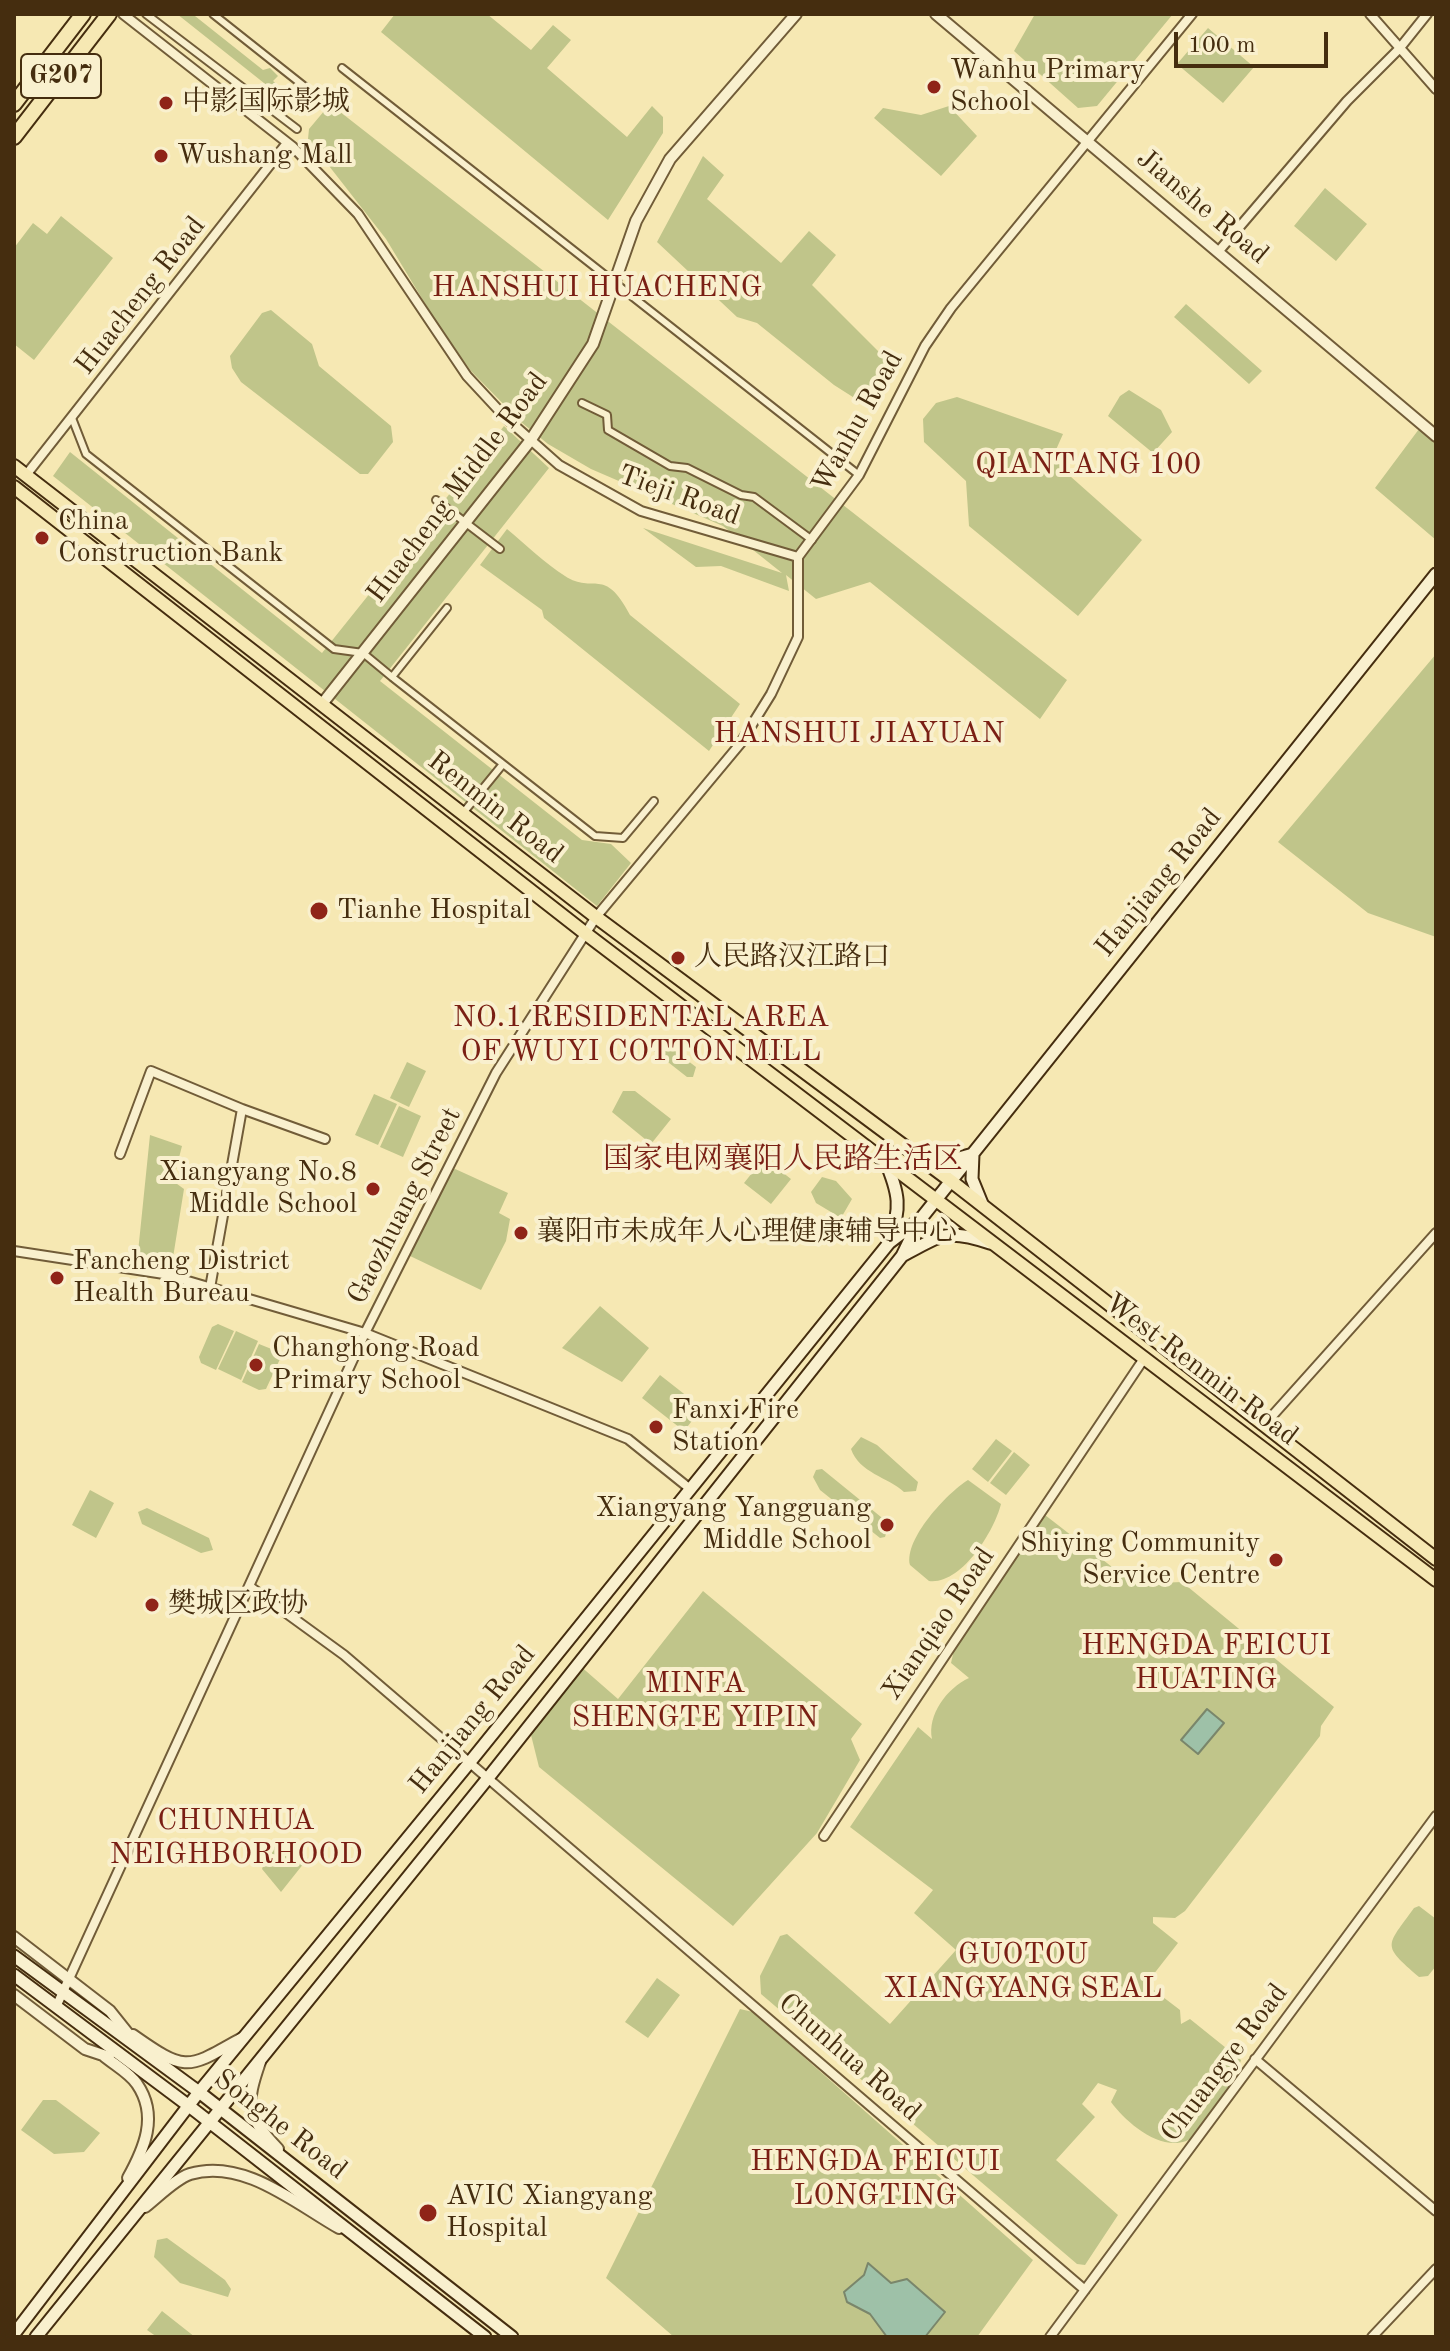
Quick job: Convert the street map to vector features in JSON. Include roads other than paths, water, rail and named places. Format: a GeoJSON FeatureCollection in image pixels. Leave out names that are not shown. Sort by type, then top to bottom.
{"type":"FeatureCollection","features":[{"type":"Feature","properties":{"kind":"highway","name":"G207"},"geometry":{"type":"LineString","coordinates":[[14,104],[83,14]]}},
{"type":"Feature","properties":{"kind":"highway","name":"G207"},"geometry":{"type":"LineString","coordinates":[[14,137],[109,14]]}},
{"type":"Feature","properties":{"kind":"main road","name":"Renmin Road"},"geometry":{"type":"LineString","coordinates":[[14,466],[596,917],[951,1181],[1436,1559]]}},
{"type":"Feature","properties":{"kind":"main road","name":"Renmin Road"},"geometry":{"type":"LineString","coordinates":[[14,487],[585,933],[937,1198]]}},
{"type":"Feature","properties":{"kind":"main road","name":"Hanjiang Road"},"geometry":{"type":"LineString","coordinates":[[36,2337],[218,2108],[488,1778],[902,1256],[919,1221],[937,1198],[1436,574]]}},
{"type":"Feature","properties":{"kind":"main road"},"geometry":{"type":"LineString","coordinates":[[911,1151],[945,1162],[973,1154],[972,1179],[983,1206]]}},
{"type":"Feature","properties":{"kind":"main road"},"geometry":{"type":"LineString","coordinates":[[885,1159],[896,1186],[899,1217],[889,1243]]}},
{"type":"Feature","properties":{"kind":"main road","name":"West Renmin Road"},"geometry":{"type":"LineString","coordinates":[[937,1198],[1436,1580]]}},
{"type":"Feature","properties":{"kind":"main road","name":"Hanjiang Road"},"geometry":{"type":"LineString","coordinates":[[14,2334],[199,2092],[470,1762],[689,1488],[889,1243],[919,1221]]}},
{"type":"Feature","properties":{"kind":"main road"},"geometry":{"type":"LineString","coordinates":[[902,1256],[937,1237],[959,1233],[996,1245]]}},
{"type":"Feature","properties":{"kind":"main road","name":"Songhe Road"},"geometry":{"type":"LineString","coordinates":[[14,1956],[199,2092],[512,2337]]}},
{"type":"Feature","properties":{"kind":"main road","name":"Songhe Road"},"geometry":{"type":"LineString","coordinates":[[14,1975],[189,2106],[485,2337]]}},
{"type":"Feature","properties":{"kind":"street","name":"Tieji Road"},"geometry":{"type":"LineString","coordinates":[[123,14],[287,143],[358,214],[467,376],[530,441],[569,472],[641,511],[798,557]]}},
{"type":"Feature","properties":{"kind":"street"},"geometry":{"type":"LineString","coordinates":[[146,14],[297,129]]}},
{"type":"Feature","properties":{"kind":"street"},"geometry":{"type":"LineString","coordinates":[[213,14],[319,98]]}},
{"type":"Feature","properties":{"kind":"street","name":"Huacheng Middle Road"},"geometry":{"type":"LineString","coordinates":[[322,704],[530,441],[593,344],[636,221],[670,159],[796,14]]}},
{"type":"Feature","properties":{"kind":"street","name":"Jianshe Road"},"geometry":{"type":"LineString","coordinates":[[936,14],[1436,436]]}},
{"type":"Feature","properties":{"kind":"street","name":"Wanhu Road"},"geometry":{"type":"LineString","coordinates":[[798,557],[859,475],[925,346],[951,308],[1192,14]]}},
{"type":"Feature","properties":{"kind":"street"},"geometry":{"type":"LineString","coordinates":[[1370,14],[1436,89]]}},
{"type":"Feature","properties":{"kind":"street"},"geometry":{"type":"LineString","coordinates":[[1218,252],[1347,101],[1399,49],[1427,14]]}},
{"type":"Feature","properties":{"kind":"street"},"geometry":{"type":"LineString","coordinates":[[342,68],[859,475]]}},
{"type":"Feature","properties":{"kind":"street","name":"Huacheng Road"},"geometry":{"type":"LineString","coordinates":[[26,475],[287,143]]}},
{"type":"Feature","properties":{"kind":"street"},"geometry":{"type":"LineString","coordinates":[[582,403],[607,415],[608,430],[633,446],[670,466],[687,468],[741,495],[754,497],[812,540]]}},
{"type":"Feature","properties":{"kind":"street"},"geometry":{"type":"LineString","coordinates":[[72,418],[86,454],[334,649],[363,653],[595,836],[623,838],[654,801]]}},
{"type":"Feature","properties":{"kind":"street"},"geometry":{"type":"LineString","coordinates":[[436,500],[500,549]]}},
{"type":"Feature","properties":{"kind":"street"},"geometry":{"type":"LineString","coordinates":[[596,917],[740,744],[771,694],[798,637],[798,557]]}},
{"type":"Feature","properties":{"kind":"street"},"geometry":{"type":"LineString","coordinates":[[392,677],[447,608]]}},
{"type":"Feature","properties":{"kind":"street"},"geometry":{"type":"LineString","coordinates":[[463,813],[503,764]]}},
{"type":"Feature","properties":{"kind":"street","name":"Gaozhuang Street"},"geometry":{"type":"LineString","coordinates":[[56,2007],[365,1333],[496,1073],[596,917]]}},
{"type":"Feature","properties":{"kind":"street"},"geometry":{"type":"LineString","coordinates":[[120,1154],[151,1071],[325,1139]]}},
{"type":"Feature","properties":{"kind":"street"},"geometry":{"type":"LineString","coordinates":[[210,1288],[242,1109]]}},
{"type":"Feature","properties":{"kind":"street"},"geometry":{"type":"LineString","coordinates":[[1264,1425],[1436,1233]]}},
{"type":"Feature","properties":{"kind":"street"},"geometry":{"type":"LineString","coordinates":[[14,1251],[164,1274],[365,1333],[628,1439],[689,1488]]}},
{"type":"Feature","properties":{"kind":"street","name":"Xianqiao Road"},"geometry":{"type":"LineString","coordinates":[[824,1836],[1145,1357]]}},
{"type":"Feature","properties":{"kind":"street"},"geometry":{"type":"LineString","coordinates":[[249,1586],[344,1655],[488,1778]]}},
{"type":"Feature","properties":{"kind":"street","name":"Chunhua Road"},"geometry":{"type":"LineString","coordinates":[[488,1778],[1085,2290]]}},
{"type":"Feature","properties":{"kind":"street","name":"Chuangye Road"},"geometry":{"type":"LineString","coordinates":[[1050,2337],[1436,1816]]}},
{"type":"Feature","properties":{"kind":"street"},"geometry":{"type":"LineString","coordinates":[[14,1937],[110,2011],[143,2052]]}},
{"type":"Feature","properties":{"kind":"street"},"geometry":{"type":"LineString","coordinates":[[14,1995],[85,2049],[134,2065]]}},
{"type":"Feature","properties":{"kind":"street"},"geometry":{"type":"LineString","coordinates":[[124,2028],[168,2059],[196,2064],[244,2037]]}},
{"type":"Feature","properties":{"kind":"street"},"geometry":{"type":"LineString","coordinates":[[264,2053],[247,2097],[255,2125],[299,2171]]}},
{"type":"Feature","properties":{"kind":"street"},"geometry":{"type":"LineString","coordinates":[[103,2055],[137,2083],[149,2113],[147,2144],[116,2201]]}},
{"type":"Feature","properties":{"kind":"street"},"geometry":{"type":"LineString","coordinates":[[1255,2059],[1436,2211]]}},
{"type":"Feature","properties":{"kind":"street"},"geometry":{"type":"LineString","coordinates":[[137,2213],[187,2174],[217,2169],[248,2176],[359,2239]]}},
{"type":"Feature","properties":{"kind":"street"},"geometry":{"type":"LineString","coordinates":[[1372,2337],[1436,2269]]}},
{"type":"Feature","properties":{"kind":"place","name":"Wanhu Primary School"},"geometry":{"type":"Point","coordinates":[934,87]}},
{"type":"Feature","properties":{"kind":"place","name":"中影国际影城"},"geometry":{"type":"Point","coordinates":[166,103]}},
{"type":"Feature","properties":{"kind":"place","name":"Wushang Mall"},"geometry":{"type":"Point","coordinates":[161,156]}},
{"type":"Feature","properties":{"kind":"place","name":"China Construction Bank"},"geometry":{"type":"Point","coordinates":[42,538]}},
{"type":"Feature","properties":{"kind":"place","name":"Tianhe Hospital"},"geometry":{"type":"Point","coordinates":[319,911]}},
{"type":"Feature","properties":{"kind":"place","name":"人民路汉江路口"},"geometry":{"type":"Point","coordinates":[678,958]}},
{"type":"Feature","properties":{"kind":"place","name":"Xiangyang No.8 Middle School"},"geometry":{"type":"Point","coordinates":[373,1189]}},
{"type":"Feature","properties":{"kind":"place","name":"襄阳市未成年人心理健康辅导中心"},"geometry":{"type":"Point","coordinates":[521,1233]}},
{"type":"Feature","properties":{"kind":"place","name":"Fancheng District Health Bureau"},"geometry":{"type":"Point","coordinates":[57,1278]}},
{"type":"Feature","properties":{"kind":"place","name":"Changhong Road Primary School"},"geometry":{"type":"Point","coordinates":[256,1365]}},
{"type":"Feature","properties":{"kind":"place","name":"Fanxi Fire Station"},"geometry":{"type":"Point","coordinates":[656,1427]}},
{"type":"Feature","properties":{"kind":"place","name":"Xiangyang Yangguang Middle School"},"geometry":{"type":"Point","coordinates":[887,1525]}},
{"type":"Feature","properties":{"kind":"place","name":"Shiying Community Service Centre"},"geometry":{"type":"Point","coordinates":[1276,1560]}},
{"type":"Feature","properties":{"kind":"place","name":"樊城区政协"},"geometry":{"type":"Point","coordinates":[152,1605]}},
{"type":"Feature","properties":{"kind":"place","name":"AVIC Xiangyang Hospital"},"geometry":{"type":"Point","coordinates":[428,2213]}},
{"type":"Feature","properties":{"kind":"district","name":"HANSHUI HUACHENG"},"geometry":{"type":"Point","coordinates":[597,288]}},
{"type":"Feature","properties":{"kind":"district","name":"QIANTANG 100"},"geometry":{"type":"Point","coordinates":[1088,465]}},
{"type":"Feature","properties":{"kind":"district","name":"HANSHUI JIAYUAN"},"geometry":{"type":"Point","coordinates":[859,734]}},
{"type":"Feature","properties":{"kind":"district","name":"NO.1 RESIDENTAL AREA OF WUYI COTTON MILL"},"geometry":{"type":"Point","coordinates":[641,1035]}},
{"type":"Feature","properties":{"kind":"district","name":"国家电网襄阳人民路生活区"},"geometry":{"type":"Point","coordinates":[783,1160]}},
{"type":"Feature","properties":{"kind":"district","name":"HENGDA FEICUI HUATING"},"geometry":{"type":"Point","coordinates":[1206,1663]}},
{"type":"Feature","properties":{"kind":"district","name":"MINFA SHENGTE YIPIN"},"geometry":{"type":"Point","coordinates":[695,1701]}},
{"type":"Feature","properties":{"kind":"district","name":"CHUNHUA NEIGHBORHOOD"},"geometry":{"type":"Point","coordinates":[236,1838]}},
{"type":"Feature","properties":{"kind":"district","name":"GUOTOU XIANGYANG SEAL"},"geometry":{"type":"Point","coordinates":[1023,1972]}},
{"type":"Feature","properties":{"kind":"district","name":"HENGDA FEICUI LONGTING"},"geometry":{"type":"Point","coordinates":[875,2179]}}]}
